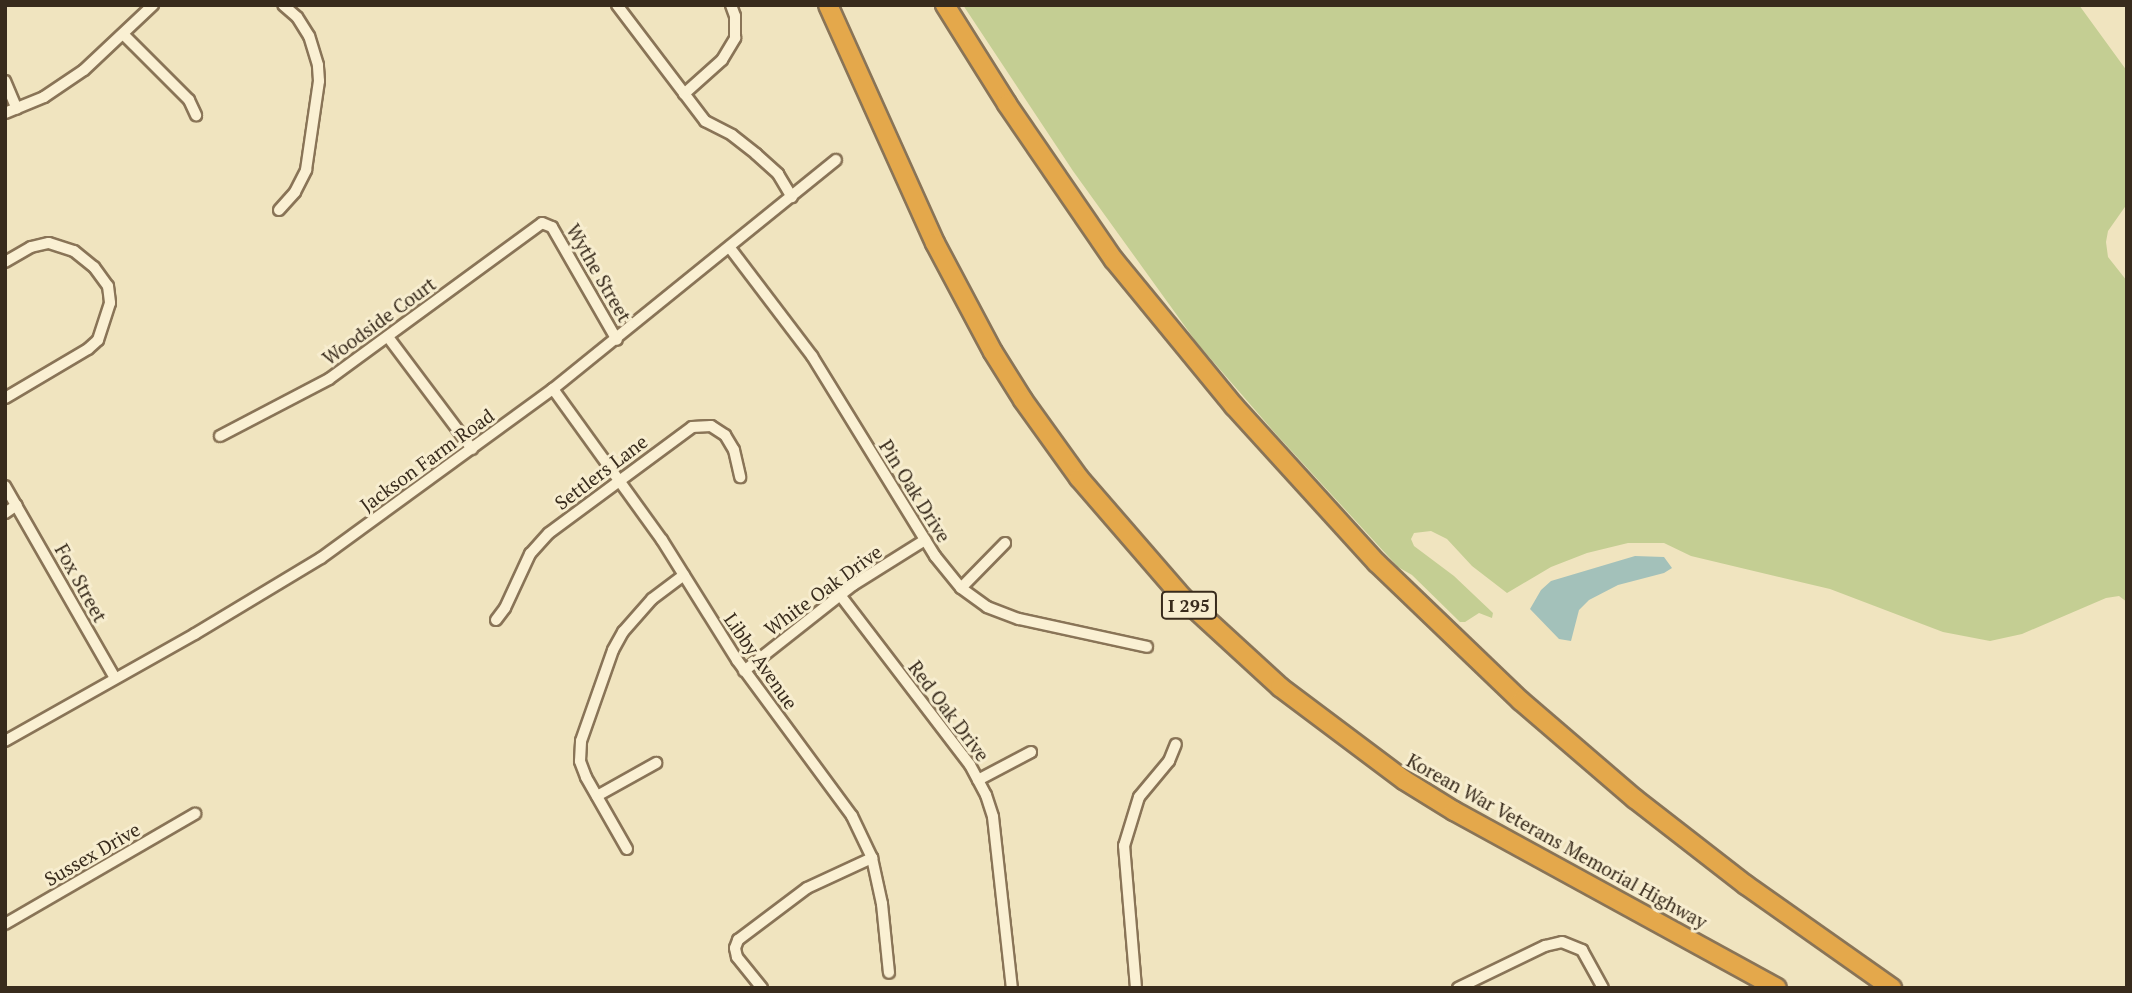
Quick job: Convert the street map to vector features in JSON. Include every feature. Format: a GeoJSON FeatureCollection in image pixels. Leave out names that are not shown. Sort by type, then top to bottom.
{"type":"FeatureCollection","features":[{"type":"Feature","properties":{"kind":"highway","name":"Korean War Veterans Memorial Highway"},"geometry":{"type":"LineString","coordinates":[[828,5],[934,243],[993,352],[1023,400],[1079,478],[1131,542],[1183,598],[1280,687],[1404,780],[1454,811],[1777,988]]}},
{"type":"Feature","properties":{"kind":"highway"},"geometry":{"type":"LineString","coordinates":[[945,5],[1007,104],[1114,260],[1258,434],[1377,564],[1493,675],[1595,766],[1727,871],[1892,988]]}},
{"type":"Feature","properties":{"kind":"street"},"geometry":{"type":"LineString","coordinates":[[5,113],[61,87],[124,35],[153,5]]}},
{"type":"Feature","properties":{"kind":"street"},"geometry":{"type":"LineString","coordinates":[[279,209],[295,192],[306,170],[319,80],[318,65],[309,36],[297,18],[283,5]]}},
{"type":"Feature","properties":{"kind":"street"},"geometry":{"type":"LineString","coordinates":[[617,5],[705,121],[732,135],[778,174],[792,197]]}},
{"type":"Feature","properties":{"kind":"street"},"geometry":{"type":"LineString","coordinates":[[684,94],[722,60],[735,38],[735,16],[731,5]]}},
{"type":"Feature","properties":{"kind":"street"},"geometry":{"type":"LineString","coordinates":[[124,35],[189,100],[196,116]]}},
{"type":"Feature","properties":{"kind":"street"},"geometry":{"type":"LineString","coordinates":[[5,81],[17,109]]}},
{"type":"Feature","properties":{"kind":"street","name":"Jackson Farm Road"},"geometry":{"type":"LineString","coordinates":[[5,740],[292,578],[472,449],[617,340],[836,160]]}},
{"type":"Feature","properties":{"kind":"street","name":"Woodside Court"},"geometry":{"type":"LineString","coordinates":[[220,436],[310,390],[388,337],[539,224],[550,225]]}},
{"type":"Feature","properties":{"kind":"street","name":"Wythe Street"},"geometry":{"type":"LineString","coordinates":[[550,225],[617,340]]}},
{"type":"Feature","properties":{"kind":"street"},"geometry":{"type":"LineString","coordinates":[[5,262],[31,247],[49,243],[74,251],[94,267],[108,286],[110,303],[98,340],[88,349],[5,398]]}},
{"type":"Feature","properties":{"kind":"street","name":"Pin Oak Drive"},"geometry":{"type":"LineString","coordinates":[[730,248],[812,356],[925,541],[961,588],[987,607],[1011,617],[1147,647]]}},
{"type":"Feature","properties":{"kind":"street"},"geometry":{"type":"LineString","coordinates":[[388,337],[472,449]]}},
{"type":"Feature","properties":{"kind":"street","name":"Libby Avenue"},"geometry":{"type":"LineString","coordinates":[[553,389],[620,479],[744,671],[838,794],[865,839],[882,904],[889,973]]}},
{"type":"Feature","properties":{"kind":"street","name":"Settlers Lane"},"geometry":{"type":"LineString","coordinates":[[496,620],[538,544],[620,479],[692,427],[704,425],[718,429],[730,442],[740,477]]}},
{"type":"Feature","properties":{"kind":"street","name":"Fox Street"},"geometry":{"type":"LineString","coordinates":[[5,486],[115,678]]}},
{"type":"Feature","properties":{"kind":"street"},"geometry":{"type":"LineString","coordinates":[[5,513],[17,505]]}},
{"type":"Feature","properties":{"kind":"street","name":"White Oak Drive"},"geometry":{"type":"LineString","coordinates":[[744,671],[840,595],[925,541]]}},
{"type":"Feature","properties":{"kind":"street"},"geometry":{"type":"LineString","coordinates":[[961,588],[1005,543]]}},
{"type":"Feature","properties":{"kind":"street"},"geometry":{"type":"LineString","coordinates":[[627,849],[581,766],[580,752],[613,650],[638,613],[684,575]]}},
{"type":"Feature","properties":{"kind":"street","name":"Red Oak Drive"},"geometry":{"type":"LineString","coordinates":[[840,595],[978,780],[993,817],[1012,988]]}},
{"type":"Feature","properties":{"kind":"street"},"geometry":{"type":"LineString","coordinates":[[1136,988],[1124,846],[1139,797],[1169,761],[1176,744]]}},
{"type":"Feature","properties":{"kind":"street"},"geometry":{"type":"LineString","coordinates":[[978,780],[1031,752]]}},
{"type":"Feature","properties":{"kind":"street"},"geometry":{"type":"LineString","coordinates":[[597,796],[656,763]]}},
{"type":"Feature","properties":{"kind":"street","name":"Sussex Drive"},"geometry":{"type":"LineString","coordinates":[[5,924],[195,814]]}},
{"type":"Feature","properties":{"kind":"street"},"geometry":{"type":"LineString","coordinates":[[762,988],[737,957],[735,948],[738,940],[807,888],[872,858]]}},
{"type":"Feature","properties":{"kind":"street"},"geometry":{"type":"LineString","coordinates":[[1458,988],[1525,955],[1562,942],[1582,950],[1603,988]]}},
{"type":"Feature","properties":{"kind":"green space"},"geometry":{"type":"Polygon","coordinates":[[[963,5],[2079,5],[2127,71],[2127,204],[2108,231],[2106,242],[2108,257],[2127,281],[2127,602],[2119,596],[2106,598],[2022,634],[1990,641],[1943,632],[1830,589],[1691,556],[1664,543],[1628,543],[1587,553],[1551,567],[1507,593],[1472,566],[1447,539],[1431,531],[1414,533],[1411,539],[1414,546],[1454,576],[1493,613],[1492,618],[1479,613],[1465,622],[1460,622],[1412,575],[1398,567],[1197,343],[1073,171],[963,5]]]}},
{"type":"Feature","properties":{"kind":"water"},"geometry":{"type":"Polygon","coordinates":[[[1635,556],[1664,557],[1672,568],[1664,573],[1618,585],[1589,600],[1579,610],[1571,641],[1559,639],[1530,609],[1541,590],[1551,581],[1635,556]]]}}]}
